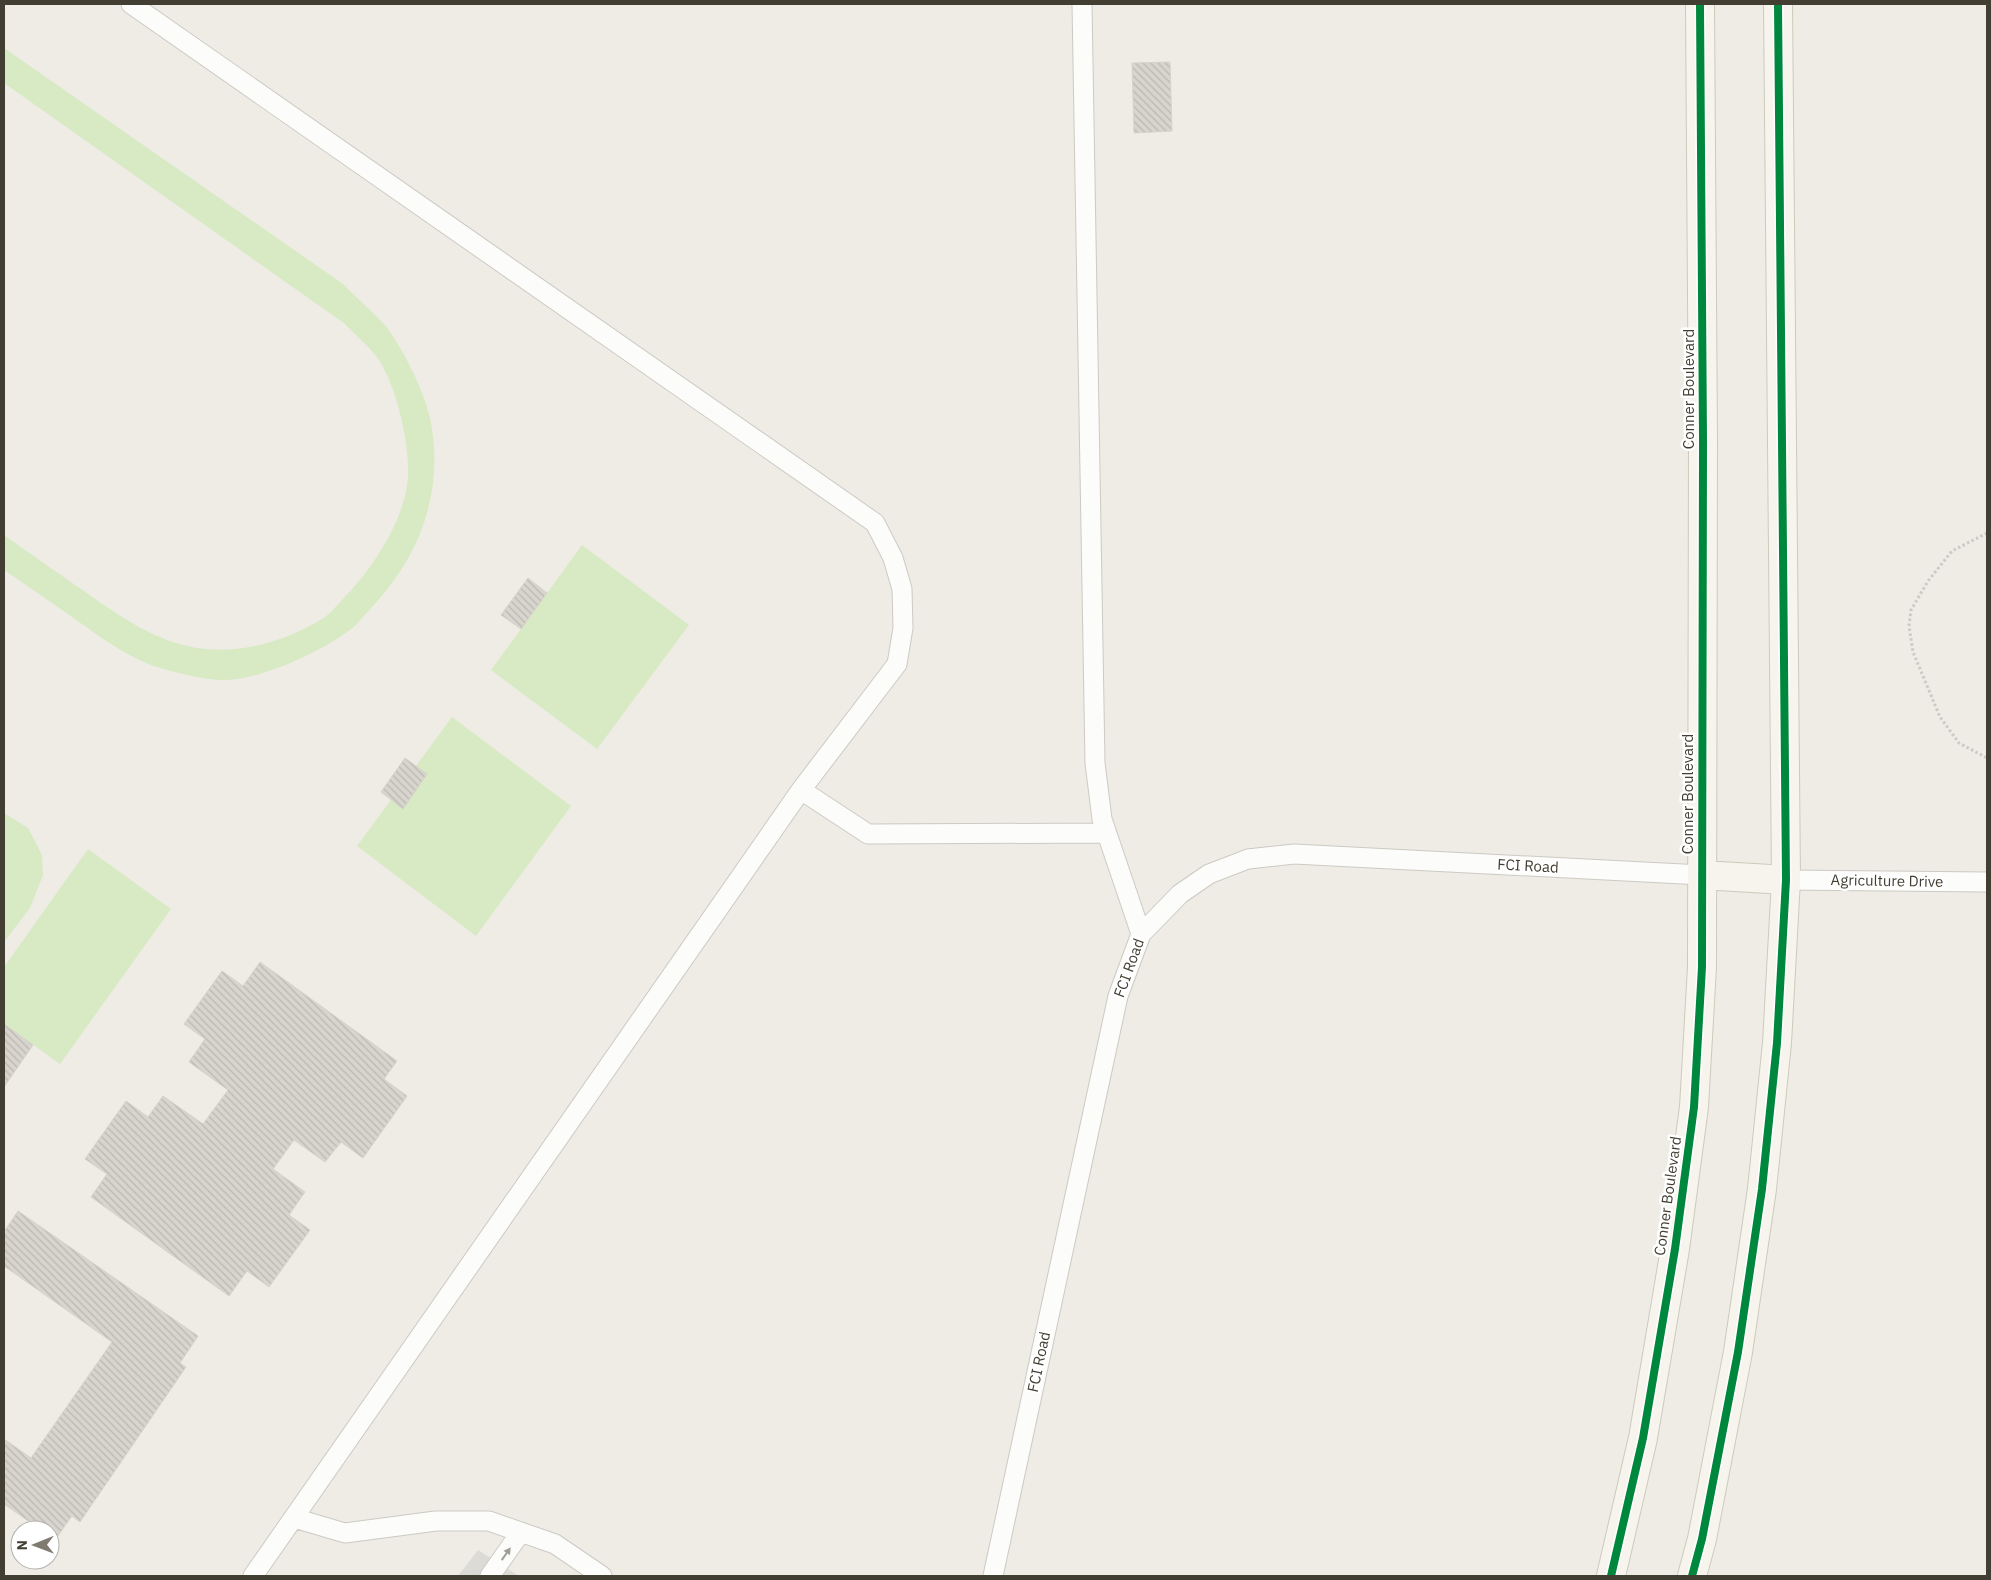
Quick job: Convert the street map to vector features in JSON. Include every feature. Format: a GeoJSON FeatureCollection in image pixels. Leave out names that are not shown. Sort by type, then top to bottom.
{"type":"FeatureCollection","features":[{"type":"Feature","properties":{"kind":"main road","name":"Conner Boulevard"},"geometry":{"type":"LineString","coordinates":[[1611,1576],[1644,1438],[1675,1249],[1694,1107],[1702,967],[1703,442],[1700,4]]}},
{"type":"Feature","properties":{"kind":"main road"},"geometry":{"type":"LineString","coordinates":[[1692,1576],[1702,1539],[1738,1352],[1762,1189],[1778,1043],[1786,880],[1778,4]]}},
{"type":"Feature","properties":{"kind":"main road"},"geometry":{"type":"LineString","coordinates":[[1702,875],[1786,880]]}},
{"type":"Feature","properties":{"kind":"lane"},"geometry":{"type":"LineString","coordinates":[[131,4],[875,523],[893,558],[902,589],[903,628],[897,664],[801,790],[253,1576]]}},
{"type":"Feature","properties":{"kind":"lane"},"geometry":{"type":"LineString","coordinates":[[1082,4],[1095,763],[1102,819],[1140,934]]}},
{"type":"Feature","properties":{"kind":"lane"},"geometry":{"type":"LineString","coordinates":[[801,790],[868,834],[1107,833]]}},
{"type":"Feature","properties":{"kind":"lane","name":"FCI Road"},"geometry":{"type":"LineString","coordinates":[[993,1576],[1118,996],[1140,934],[1180,894],[1209,874],[1248,859],[1294,854],[1702,875]]}},
{"type":"Feature","properties":{"kind":"lane","name":"Agriculture Drive"},"geometry":{"type":"LineString","coordinates":[[1786,880],[1987,882]]}},
{"type":"Feature","properties":{"kind":"lane"},"geometry":{"type":"LineString","coordinates":[[294,1518],[345,1533],[436,1521],[489,1521],[555,1544],[602,1576]]}},
{"type":"Feature","properties":{"kind":"lane"},"geometry":{"type":"LineString","coordinates":[[490,1576],[521,1532]]}},
{"type":"Feature","properties":{"kind":"path"},"geometry":{"type":"LineString","coordinates":[[1987,533],[1952,551],[1928,581],[1911,610],[1908,626],[1913,652],[1940,717],[1960,743],[1987,758]]}},
{"type":"Feature","properties":{"kind":"green space"},"geometry":{"type":"Polygon","coordinates":[[[4,48],[343,284],[388,329],[407,360],[427,407],[434,444],[434,470],[425,520],[404,566],[389,587],[354,627],[319,650],[280,667],[237,679],[219,680],[171,671],[153,666],[119,649],[4,570],[4,535],[108,608],[155,635],[188,646],[206,649],[237,649],[268,643],[298,632],[325,617],[365,573],[377,557],[397,521],[407,483],[408,465],[403,425],[391,383],[379,360],[367,346],[345,324],[4,83],[4,48]]]}},
{"type":"Feature","properties":{"kind":"green space"},"geometry":{"type":"Polygon","coordinates":[[[582,545],[689,625],[597,749],[491,670],[582,545]]]}},
{"type":"Feature","properties":{"kind":"green space"},"geometry":{"type":"Polygon","coordinates":[[[452,717],[571,806],[476,936],[357,846],[452,717]]]}},
{"type":"Feature","properties":{"kind":"green space"},"geometry":{"type":"Polygon","coordinates":[[[4,813],[28,828],[42,855],[43,875],[30,908],[4,942],[4,813]]]}},
{"type":"Feature","properties":{"kind":"green space"},"geometry":{"type":"Polygon","coordinates":[[[88,849],[171,909],[60,1064],[4,1024],[4,967],[88,849]]]}},
{"type":"Feature","properties":{"kind":"shaded area"},"geometry":{"type":"Polygon","coordinates":[[[478,1550],[519,1576],[458,1576],[478,1550]]]}},
{"type":"Feature","properties":{"kind":"building"},"geometry":{"type":"Polygon","coordinates":[[[1170,62],[1172,131],[1134,133],[1132,63],[1170,62]]]}},
{"type":"Feature","properties":{"kind":"building"},"geometry":{"type":"Polygon","coordinates":[[[528,578],[547,593],[521,629],[501,615],[528,578]]]}},
{"type":"Feature","properties":{"kind":"building"},"geometry":{"type":"Polygon","coordinates":[[[405,758],[427,774],[403,809],[381,792],[405,758]]]}},
{"type":"Feature","properties":{"kind":"building"},"geometry":{"type":"Polygon","coordinates":[[[260,962],[397,1061],[384,1079],[407,1096],[363,1158],[341,1142],[325,1162],[294,1140],[273,1169],[305,1192],[289,1215],[310,1230],[269,1287],[247,1271],[229,1296],[91,1197],[107,1174],[85,1159],[126,1101],[148,1117],[163,1096],[203,1124],[228,1090],[189,1062],[205,1039],[184,1024],[222,971],[243,986],[260,962]]]}},
{"type":"Feature","properties":{"kind":"building"},"geometry":{"type":"Polygon","coordinates":[[[4,1024],[33,1045],[4,1087],[4,1024]]]}},
{"type":"Feature","properties":{"kind":"building"},"geometry":{"type":"Polygon","coordinates":[[[18,1211],[198,1336],[180,1363],[186,1367],[80,1522],[72,1516],[60,1533],[60,1520],[27,1520],[4,1504],[4,1439],[31,1458],[112,1342],[4,1266],[4,1232],[18,1211]]]}},
{"type":"Feature","properties":{"kind":"cycle path"},"geometry":{"type":"LineString","coordinates":[[1611,1576],[1643,1438],[1675,1249],[1694,1107],[1702,967],[1703,441],[1700,4]]}},
{"type":"Feature","properties":{"kind":"cycle path"},"geometry":{"type":"LineString","coordinates":[[1692,1576],[1702,1539],[1738,1352],[1762,1189],[1777,1043],[1786,880],[1778,4]]}}]}
